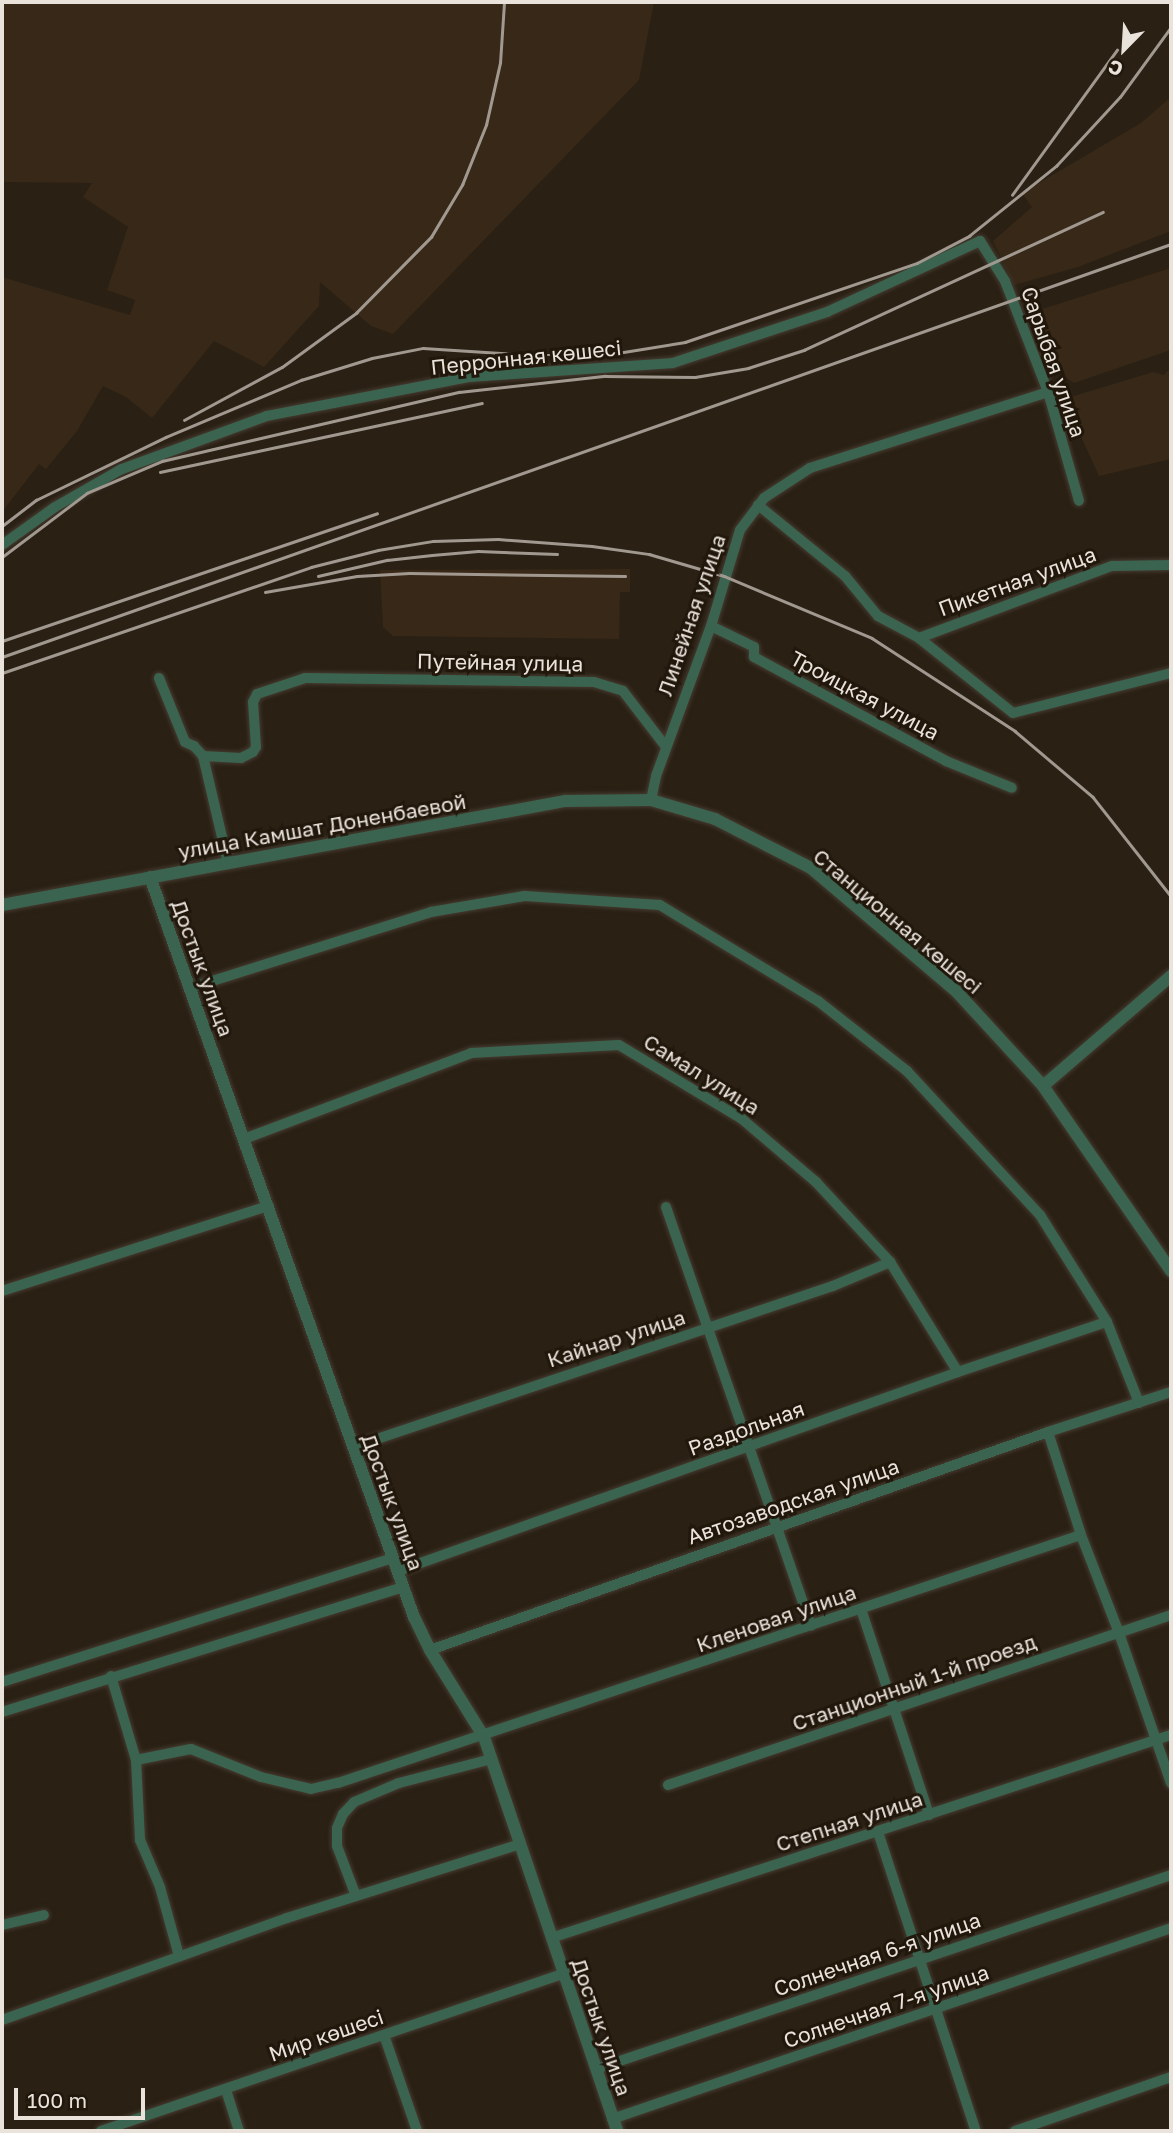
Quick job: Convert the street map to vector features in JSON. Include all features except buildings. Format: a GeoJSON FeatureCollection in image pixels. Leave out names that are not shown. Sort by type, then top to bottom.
{"type":"FeatureCollection","features":[{"type":"Feature","properties":{"kind":"street","name":"Сарыбая улица"},"geometry":{"type":"LineString","coordinates":[[980,241],[1005,281],[1048,392],[1079,501]]}},
{"type":"Feature","properties":{"kind":"street","name":"Перронная көшесі"},"geometry":{"type":"LineString","coordinates":[[2,545],[55,507],[122,469],[267,416],[470,377],[673,363],[827,312],[980,241]]}},
{"type":"Feature","properties":{"kind":"street","name":"Линейная улица"},"geometry":{"type":"LineString","coordinates":[[651,800],[666,747],[711,626],[740,530],[764,498],[810,468],[1048,392]]}},
{"type":"Feature","properties":{"kind":"street"},"geometry":{"type":"LineString","coordinates":[[758,505],[845,576],[878,616],[919,638],[1013,713],[1171,673]]}},
{"type":"Feature","properties":{"kind":"street","name":"Пикетная улица"},"geometry":{"type":"LineString","coordinates":[[919,638],[1112,566],[1171,565]]}},
{"type":"Feature","properties":{"kind":"street","name":"Троицкая улица"},"geometry":{"type":"LineString","coordinates":[[711,626],[754,647],[754,657],[838,703],[946,761],[1012,788]]}},
{"type":"Feature","properties":{"kind":"street"},"geometry":{"type":"LineString","coordinates":[[159,678],[185,742],[194,746],[203,756],[228,863]]}},
{"type":"Feature","properties":{"kind":"street","name":"Путейная улица"},"geometry":{"type":"LineString","coordinates":[[203,756],[241,758],[253,752],[256,747],[253,702],[257,694],[305,678],[594,682],[623,691],[666,747]]}},
{"type":"Feature","properties":{"kind":"street","name":"улица Камшат Доненбаевой"},"geometry":{"type":"LineString","coordinates":[[2,905],[565,801],[651,800]]}},
{"type":"Feature","properties":{"kind":"street","name":"Станционная көшесі"},"geometry":{"type":"LineString","coordinates":[[651,800],[715,819],[811,868],[957,992],[1043,1086],[1171,1271]]}},
{"type":"Feature","properties":{"kind":"street","name":"Достык улица"},"geometry":{"type":"LineString","coordinates":[[150,877],[403,1587],[430,1650],[484,1737],[615,2125]]}},
{"type":"Feature","properties":{"kind":"street"},"geometry":{"type":"LineString","coordinates":[[190,988],[431,912],[525,896],[660,905],[818,1001],[907,1072],[1040,1215],[1107,1322],[1139,1403]]}},
{"type":"Feature","properties":{"kind":"street"},"geometry":{"type":"LineString","coordinates":[[1043,1086],[1171,976]]}},
{"type":"Feature","properties":{"kind":"street","name":"Самал улица"},"geometry":{"type":"LineString","coordinates":[[244,1139],[471,1053],[619,1045],[742,1119],[816,1182],[890,1262],[958,1372]]}},
{"type":"Feature","properties":{"kind":"street"},"geometry":{"type":"LineString","coordinates":[[2,1291],[268,1206]]}},
{"type":"Feature","properties":{"kind":"street"},"geometry":{"type":"LineString","coordinates":[[666,1207],[811,1626]]}},
{"type":"Feature","properties":{"kind":"street","name":"Кайнар улица"},"geometry":{"type":"LineString","coordinates":[[353,1447],[833,1286],[890,1262]]}},
{"type":"Feature","properties":{"kind":"street","name":"Раздольная"},"geometry":{"type":"LineString","coordinates":[[2,1682],[395,1565],[749,1448],[958,1372],[1107,1322]]}},
{"type":"Feature","properties":{"kind":"street","name":"Автозаводская улица"},"geometry":{"type":"LineString","coordinates":[[430,1650],[1048,1432],[1171,1392]]}},
{"type":"Feature","properties":{"kind":"street"},"geometry":{"type":"LineString","coordinates":[[1048,1432],[1081,1535],[1119,1633],[1171,1783]]}},
{"type":"Feature","properties":{"kind":"street","name":"Кленовая улица"},"geometry":{"type":"LineString","coordinates":[[136,1760],[191,1749],[261,1777],[311,1789],[484,1737],[1081,1535]]}},
{"type":"Feature","properties":{"kind":"street"},"geometry":{"type":"LineString","coordinates":[[2,1712],[403,1587]]}},
{"type":"Feature","properties":{"kind":"street"},"geometry":{"type":"LineString","coordinates":[[861,1609],[929,1815]]}},
{"type":"Feature","properties":{"kind":"street","name":"Станционный 1-й проезд"},"geometry":{"type":"LineString","coordinates":[[668,1785],[1171,1615]]}},
{"type":"Feature","properties":{"kind":"street"},"geometry":{"type":"LineString","coordinates":[[111,1676],[136,1760],[140,1840],[159,1887],[179,1956]]}},
{"type":"Feature","properties":{"kind":"street","name":"Степная улица"},"geometry":{"type":"LineString","coordinates":[[551,1938],[1171,1735]]}},
{"type":"Feature","properties":{"kind":"street"},"geometry":{"type":"LineString","coordinates":[[356,1896],[337,1846],[337,1828],[343,1814],[354,1802],[400,1783],[491,1759]]}},
{"type":"Feature","properties":{"kind":"street"},"geometry":{"type":"LineString","coordinates":[[878,1832],[976,2131]]}},
{"type":"Feature","properties":{"kind":"street"},"geometry":{"type":"LineString","coordinates":[[2,2020],[179,1956],[520,1844]]}},
{"type":"Feature","properties":{"kind":"street","name":"Солнечная 6-я улица"},"geometry":{"type":"LineString","coordinates":[[596,2069],[1171,1875]]}},
{"type":"Feature","properties":{"kind":"street"},"geometry":{"type":"LineString","coordinates":[[2,1925],[44,1915]]}},
{"type":"Feature","properties":{"kind":"street","name":"Солнечная 7-я улица"},"geometry":{"type":"LineString","coordinates":[[615,2125],[936,2009],[1171,1928]]}},
{"type":"Feature","properties":{"kind":"street","name":"Мир көшесі"},"geometry":{"type":"LineString","coordinates":[[101,2131],[564,1973]]}},
{"type":"Feature","properties":{"kind":"street"},"geometry":{"type":"LineString","coordinates":[[384,2035],[417,2131]]}},
{"type":"Feature","properties":{"kind":"street"},"geometry":{"type":"LineString","coordinates":[[1015,2131],[1171,2077]]}},
{"type":"Feature","properties":{"kind":"street"},"geometry":{"type":"LineString","coordinates":[[226,2090],[239,2131]]}},
{"type":"Feature","properties":{"kind":"shaded area"},"geometry":{"type":"Polygon","coordinates":[[[2,2],[654,2],[639,80],[393,334],[371,326],[320,282],[319,306],[264,367],[214,341],[152,418],[126,397],[103,386],[77,431],[46,469],[39,464],[2,512],[2,277],[130,315],[135,300],[107,290],[128,227],[83,197],[92,183],[2,182],[2,2]]]}},
{"type":"Feature","properties":{"kind":"shaded area"},"geometry":{"type":"Polygon","coordinates":[[[1171,97],[1171,231],[1078,267],[1014,285],[993,241],[1032,207],[1022,193],[1141,123],[1171,97]]]}},
{"type":"Feature","properties":{"kind":"shaded area"},"geometry":{"type":"Polygon","coordinates":[[[1171,268],[1171,350],[1074,383],[1065,377],[1036,311],[1171,268]]]}},
{"type":"Feature","properties":{"kind":"shaded area"},"geometry":{"type":"Polygon","coordinates":[[[1171,367],[1171,459],[1099,476],[1064,399],[1153,372],[1164,375],[1171,367]]]}},
{"type":"Feature","properties":{"kind":"shaded area"},"geometry":{"type":"Polygon","coordinates":[[[630,569],[630,592],[620,592],[619,639],[393,636],[383,627],[380,570],[630,569]]]}},
{"type":"Feature","properties":{"kind":"railway"},"geometry":{"type":"LineString","coordinates":[[184,420],[282,367],[356,313],[431,237],[462,185],[486,125],[500,63],[504,2]]}},
{"type":"Feature","properties":{"kind":"railway"},"geometry":{"type":"LineString","coordinates":[[2,526],[36,500],[166,437],[301,380],[372,358],[423,348],[532,355],[605,355],[685,342],[917,263],[969,236],[1056,166],[1120,97],[1171,27]]}},
{"type":"Feature","properties":{"kind":"railway"},"geometry":{"type":"LineString","coordinates":[[1012,195],[1117,50]]}},
{"type":"Feature","properties":{"kind":"railway"},"geometry":{"type":"LineString","coordinates":[[2,557],[87,493],[162,461],[459,392],[605,376],[695,377],[748,368],[804,350],[1103,212]]}},
{"type":"Feature","properties":{"kind":"railway"},"geometry":{"type":"LineString","coordinates":[[2,657],[1171,244]]}},
{"type":"Feature","properties":{"kind":"railway"},"geometry":{"type":"LineString","coordinates":[[160,472],[482,403]]}},
{"type":"Feature","properties":{"kind":"railway"},"geometry":{"type":"LineString","coordinates":[[2,641],[377,513]]}},
{"type":"Feature","properties":{"kind":"railway"},"geometry":{"type":"LineString","coordinates":[[2,673],[311,567],[378,550],[433,541],[498,539],[592,546],[649,554],[724,576],[872,638],[1015,731],[1093,797],[1171,896]]}},
{"type":"Feature","properties":{"kind":"railway"},"geometry":{"type":"LineString","coordinates":[[318,576],[387,560],[432,555],[478,551],[557,554]]}},
{"type":"Feature","properties":{"kind":"railway"},"geometry":{"type":"LineString","coordinates":[[265,592],[357,576],[409,573],[625,576]]}}]}
